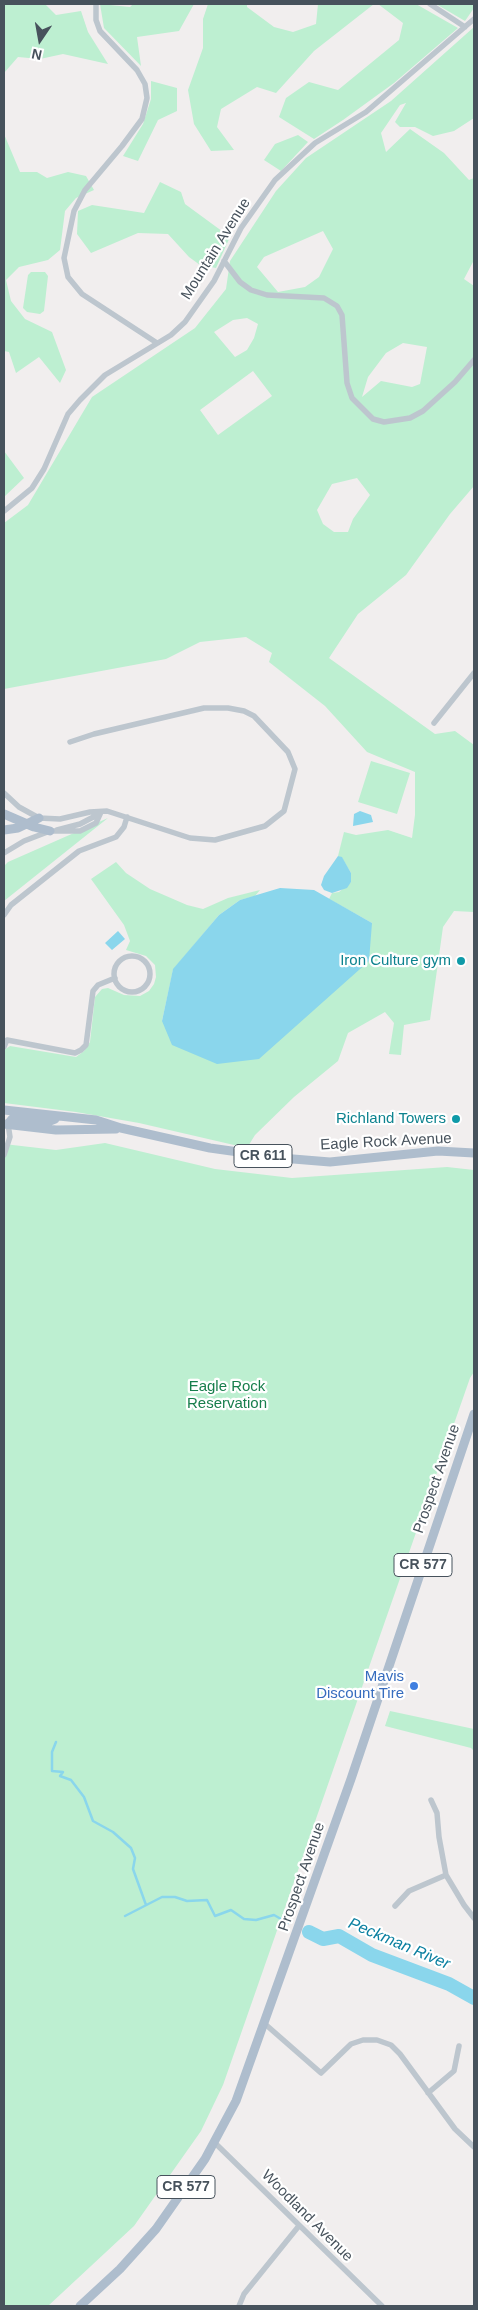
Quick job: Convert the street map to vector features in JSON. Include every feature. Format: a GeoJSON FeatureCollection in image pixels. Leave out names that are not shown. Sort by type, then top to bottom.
{"type":"FeatureCollection","features":[{"type":"Feature","properties":{"kind":"main road"},"geometry":{"type":"LineString","coordinates":[[4,814],[25,824],[53,831]]}},
{"type":"Feature","properties":{"kind":"main road"},"geometry":{"type":"LineString","coordinates":[[4,830],[18,828],[39,818]]}},
{"type":"Feature","properties":{"kind":"main road"},"geometry":{"type":"LineString","coordinates":[[4,1110],[5,1126]]}},
{"type":"Feature","properties":{"kind":"main road","name":"Eagle Rock Avenue"},"geometry":{"type":"LineString","coordinates":[[4,1110],[96,1120],[121,1128],[218,1149],[281,1158],[330,1162],[438,1151],[474,1153]]}},
{"type":"Feature","properties":{"kind":"main road"},"geometry":{"type":"LineString","coordinates":[[5,1126],[12,1119],[50,1121],[61,1116]]}},
{"type":"Feature","properties":{"kind":"main road","name":"Eagle Rock Avenue"},"geometry":{"type":"LineString","coordinates":[[5,1126],[56,1130],[121,1128]]}},
{"type":"Feature","properties":{"kind":"main road","name":"Prospect Avenue"},"geometry":{"type":"LineString","coordinates":[[80,2306],[120,2269],[146,2240],[182,2194],[215,2143],[247,2076],[351,1779],[474,1414]]}},
{"type":"Feature","properties":{"kind":"street"},"geometry":{"type":"LineString","coordinates":[[96,4],[96,20],[100,31],[137,70],[145,84],[147,98],[142,119],[85,190],[74,211],[64,258],[68,277],[82,294],[157,343]]}},
{"type":"Feature","properties":{"kind":"street"},"geometry":{"type":"LineString","coordinates":[[430,4],[465,27]]}},
{"type":"Feature","properties":{"kind":"street","name":"Mountain Avenue"},"geometry":{"type":"LineString","coordinates":[[4,511],[32,488],[44,469],[68,414],[80,400],[105,375],[171,335],[185,322],[214,281],[241,228],[275,180],[315,142],[366,112],[474,19]]}},
{"type":"Feature","properties":{"kind":"street"},"geometry":{"type":"LineString","coordinates":[[224,262],[240,282],[251,290],[267,295],[324,298],[337,306],[342,315],[347,383],[352,398],[373,419],[384,422],[410,418],[423,411],[455,382],[474,360]]}},
{"type":"Feature","properties":{"kind":"street"},"geometry":{"type":"LineString","coordinates":[[434,723],[474,673]]}},
{"type":"Feature","properties":{"kind":"street"},"geometry":{"type":"LineString","coordinates":[[4,793],[19,807],[39,818],[60,819],[90,812],[107,811],[190,838],[216,840],[265,826],[284,812],[295,769],[288,752],[254,716],[244,711],[228,708],[204,708],[94,734],[70,742]]}},
{"type":"Feature","properties":{"kind":"street"},"geometry":{"type":"LineString","coordinates":[[4,853],[24,841],[80,824],[101,812]]}},
{"type":"Feature","properties":{"kind":"street"},"geometry":{"type":"LineString","coordinates":[[4,915],[11,905],[79,851],[116,837],[124,827],[127,817]]}},
{"type":"Feature","properties":{"kind":"street"},"geometry":{"type":"LineString","coordinates":[[128,956],[142,958],[150,970],[148,984],[136,991],[123,989],[115,978],[117,964],[128,956]]}},
{"type":"Feature","properties":{"kind":"street"},"geometry":{"type":"LineString","coordinates":[[4,1047],[7,1040],[75,1053],[81,1050],[86,1046],[93,991],[98,985],[115,978]]}},
{"type":"Feature","properties":{"kind":"street"},"geometry":{"type":"LineString","coordinates":[[4,1155],[10,1137],[5,1126]]}},
{"type":"Feature","properties":{"kind":"street"},"geometry":{"type":"LineString","coordinates":[[431,1800],[438,1813],[439,1837],[446,1875],[474,1918]]}},
{"type":"Feature","properties":{"kind":"street"},"geometry":{"type":"LineString","coordinates":[[395,1906],[409,1891],[446,1875]]}},
{"type":"Feature","properties":{"kind":"street"},"geometry":{"type":"LineString","coordinates":[[265,2024],[321,2074],[351,2044],[363,2040],[377,2040],[391,2045],[400,2054],[455,2129],[474,2147]]}},
{"type":"Feature","properties":{"kind":"street"},"geometry":{"type":"LineString","coordinates":[[428,2093],[454,2071],[458,2046]]}},
{"type":"Feature","properties":{"kind":"street","name":"Woodland Avenue"},"geometry":{"type":"LineString","coordinates":[[215,2143],[298,2227],[382,2306]]}},
{"type":"Feature","properties":{"kind":"street"},"geometry":{"type":"LineString","coordinates":[[239,2306],[244,2294],[298,2227]]}},
{"type":"Feature","properties":{"kind":"green space"},"geometry":{"type":"Polygon","coordinates":[[[4,4],[45,4],[56,15],[81,11],[88,32],[108,64],[63,54],[40,59],[18,57],[4,73],[4,4]]]}},
{"type":"Feature","properties":{"kind":"green space"},"geometry":{"type":"Polygon","coordinates":[[[100,4],[130,7],[133,4],[194,4],[179,31],[137,37],[141,66],[104,28],[100,4]]]}},
{"type":"Feature","properties":{"kind":"green space"},"geometry":{"type":"Polygon","coordinates":[[[208,4],[247,4],[247,7],[274,27],[293,32],[316,24],[318,4],[374,4],[314,51],[276,93],[257,87],[221,109],[217,127],[234,150],[211,151],[194,124],[188,90],[203,48],[203,19],[208,4]]]}},
{"type":"Feature","properties":{"kind":"green space"},"geometry":{"type":"Polygon","coordinates":[[[378,4],[416,4],[458,28],[394,83],[314,139],[279,117],[286,98],[309,82],[338,90],[399,40],[403,23],[378,4]]]}},
{"type":"Feature","properties":{"kind":"green space"},"geometry":{"type":"Polygon","coordinates":[[[436,4],[474,4],[474,8],[465,21],[436,4]]]}},
{"type":"Feature","properties":{"kind":"green space"},"geometry":{"type":"Polygon","coordinates":[[[474,27],[474,118],[454,131],[433,136],[415,127],[400,127],[395,122],[406,103],[400,105],[381,133],[386,152],[410,129],[444,153],[469,180],[474,178],[474,260],[464,279],[474,286],[474,486],[450,514],[406,575],[358,614],[329,658],[435,734],[455,731],[474,745],[474,912],[454,911],[443,927],[430,1020],[404,1025],[401,1055],[389,1054],[394,1023],[385,1012],[348,1033],[338,1061],[294,1097],[255,1135],[247,1148],[139,1123],[76,1112],[4,1103],[4,1050],[10,1046],[76,1057],[84,1051],[90,1042],[95,997],[102,989],[108,988],[124,995],[140,996],[149,991],[154,984],[156,977],[155,965],[146,956],[126,950],[130,941],[124,925],[91,879],[116,862],[126,873],[150,889],[187,905],[203,909],[228,898],[260,890],[255,896],[240,900],[219,915],[173,970],[162,1021],[372,923],[329,899],[332,893],[339,892],[351,882],[351,873],[342,858],[338,856],[344,832],[356,835],[388,830],[412,838],[415,815],[415,772],[367,752],[325,706],[269,662],[272,653],[246,637],[200,642],[166,659],[4,689],[4,523],[28,505],[92,397],[195,328],[226,289],[230,261],[276,191],[306,158],[391,101],[474,27]],[[323,231],[264,257],[257,267],[278,292],[305,287],[319,277],[333,249],[323,231]],[[247,318],[233,320],[214,332],[235,357],[247,350],[254,338],[258,324],[247,318]],[[403,343],[386,353],[368,377],[362,397],[381,381],[412,387],[420,384],[427,347],[403,343]],[[253,371],[200,410],[218,435],[272,396],[253,371]],[[357,478],[332,484],[317,510],[323,524],[334,532],[348,532],[353,519],[370,495],[357,478]]]}},
{"type":"Feature","properties":{"kind":"green space"},"geometry":{"type":"Polygon","coordinates":[[[151,81],[177,88],[177,111],[158,120],[138,161],[123,156],[143,124],[151,99],[151,81]]]}},
{"type":"Feature","properties":{"kind":"green space"},"geometry":{"type":"Polygon","coordinates":[[[4,134],[20,172],[37,172],[47,178],[68,172],[86,176],[94,190],[76,198],[65,211],[60,250],[48,260],[19,267],[6,280],[11,301],[25,319],[52,332],[66,370],[60,383],[39,357],[16,373],[9,352],[4,351],[4,134]]]}},
{"type":"Feature","properties":{"kind":"green space"},"geometry":{"type":"Polygon","coordinates":[[[298,135],[308,142],[281,171],[264,160],[275,144],[298,135]]]}},
{"type":"Feature","properties":{"kind":"green space"},"geometry":{"type":"Polygon","coordinates":[[[160,182],[181,192],[185,204],[230,237],[216,268],[200,265],[189,257],[168,234],[138,233],[91,253],[77,234],[78,211],[92,205],[144,213],[160,182]]]}},
{"type":"Feature","properties":{"kind":"green space"},"geometry":{"type":"Polygon","coordinates":[[[31,272],[45,272],[48,276],[44,311],[40,314],[27,312],[23,308],[28,275],[31,272]]]}},
{"type":"Feature","properties":{"kind":"green space"},"geometry":{"type":"Polygon","coordinates":[[[4,451],[24,478],[4,497],[4,451]]]}},
{"type":"Feature","properties":{"kind":"green space"},"geometry":{"type":"Polygon","coordinates":[[[371,761],[410,773],[397,814],[358,802],[371,761]]]}},
{"type":"Feature","properties":{"kind":"green space"},"geometry":{"type":"Polygon","coordinates":[[[108,818],[4,901],[4,866],[8,862],[108,818]]]}},
{"type":"Feature","properties":{"kind":"green space","name":"Eagle Rock Reservation"},"geometry":{"type":"Polygon","coordinates":[[[105,1143],[215,1169],[292,1178],[447,1167],[474,1170],[474,1372],[470,1378],[223,2085],[201,2131],[134,2226],[48,2306],[4,2306],[4,1144],[56,1150],[105,1143]]]}},
{"type":"Feature","properties":{"kind":"green space"},"geometry":{"type":"Polygon","coordinates":[[[390,1711],[474,1729],[474,1751],[471,1748],[385,1726],[390,1711]]]}},
{"type":"Feature","properties":{"kind":"water"},"geometry":{"type":"Polygon","coordinates":[[[360,811],[371,815],[373,822],[353,826],[354,814],[360,811]]]}},
{"type":"Feature","properties":{"kind":"water"},"geometry":{"type":"Polygon","coordinates":[[[338,856],[342,857],[351,873],[351,882],[347,888],[332,893],[324,890],[321,885],[324,876],[338,856]]]}},
{"type":"Feature","properties":{"kind":"water"},"geometry":{"type":"Polygon","coordinates":[[[280,888],[314,890],[372,923],[369,961],[259,1059],[217,1064],[172,1045],[162,1021],[173,969],[219,915],[240,900],[280,888]]]}},
{"type":"Feature","properties":{"kind":"water"},"geometry":{"type":"Polygon","coordinates":[[[118,931],[125,939],[112,950],[105,943],[118,931]]]}},
{"type":"Feature","properties":{"kind":"waterway"},"geometry":{"type":"LineString","coordinates":[[56,1742],[52,1752],[52,1771],[63,1772],[60,1776],[71,1780],[84,1797],[93,1821],[113,1832],[131,1848],[135,1858],[133,1869],[146,1905]]}},
{"type":"Feature","properties":{"kind":"waterway","name":"Peckman River"},"geometry":{"type":"LineString","coordinates":[[125,1916],[162,1897],[175,1897],[187,1901],[207,1900],[215,1916],[231,1910],[244,1919],[256,1920],[274,1915],[288,1923]]}},
{"type":"Feature","properties":{"kind":"waterway","name":"Peckman River"},"geometry":{"type":"LineString","coordinates":[[309,1932],[323,1939],[339,1936],[372,1955],[449,1984],[474,1998]]}},
{"type":"Feature","properties":{"kind":"place","name":"Iron Culture gym"},"geometry":{"type":"Point","coordinates":[461,961]}},
{"type":"Feature","properties":{"kind":"place","name":"Richland Towers"},"geometry":{"type":"Point","coordinates":[456,1119]}},
{"type":"Feature","properties":{"kind":"place","name":"Mavis Discount Tire"},"geometry":{"type":"Point","coordinates":[414,1686]}}]}
